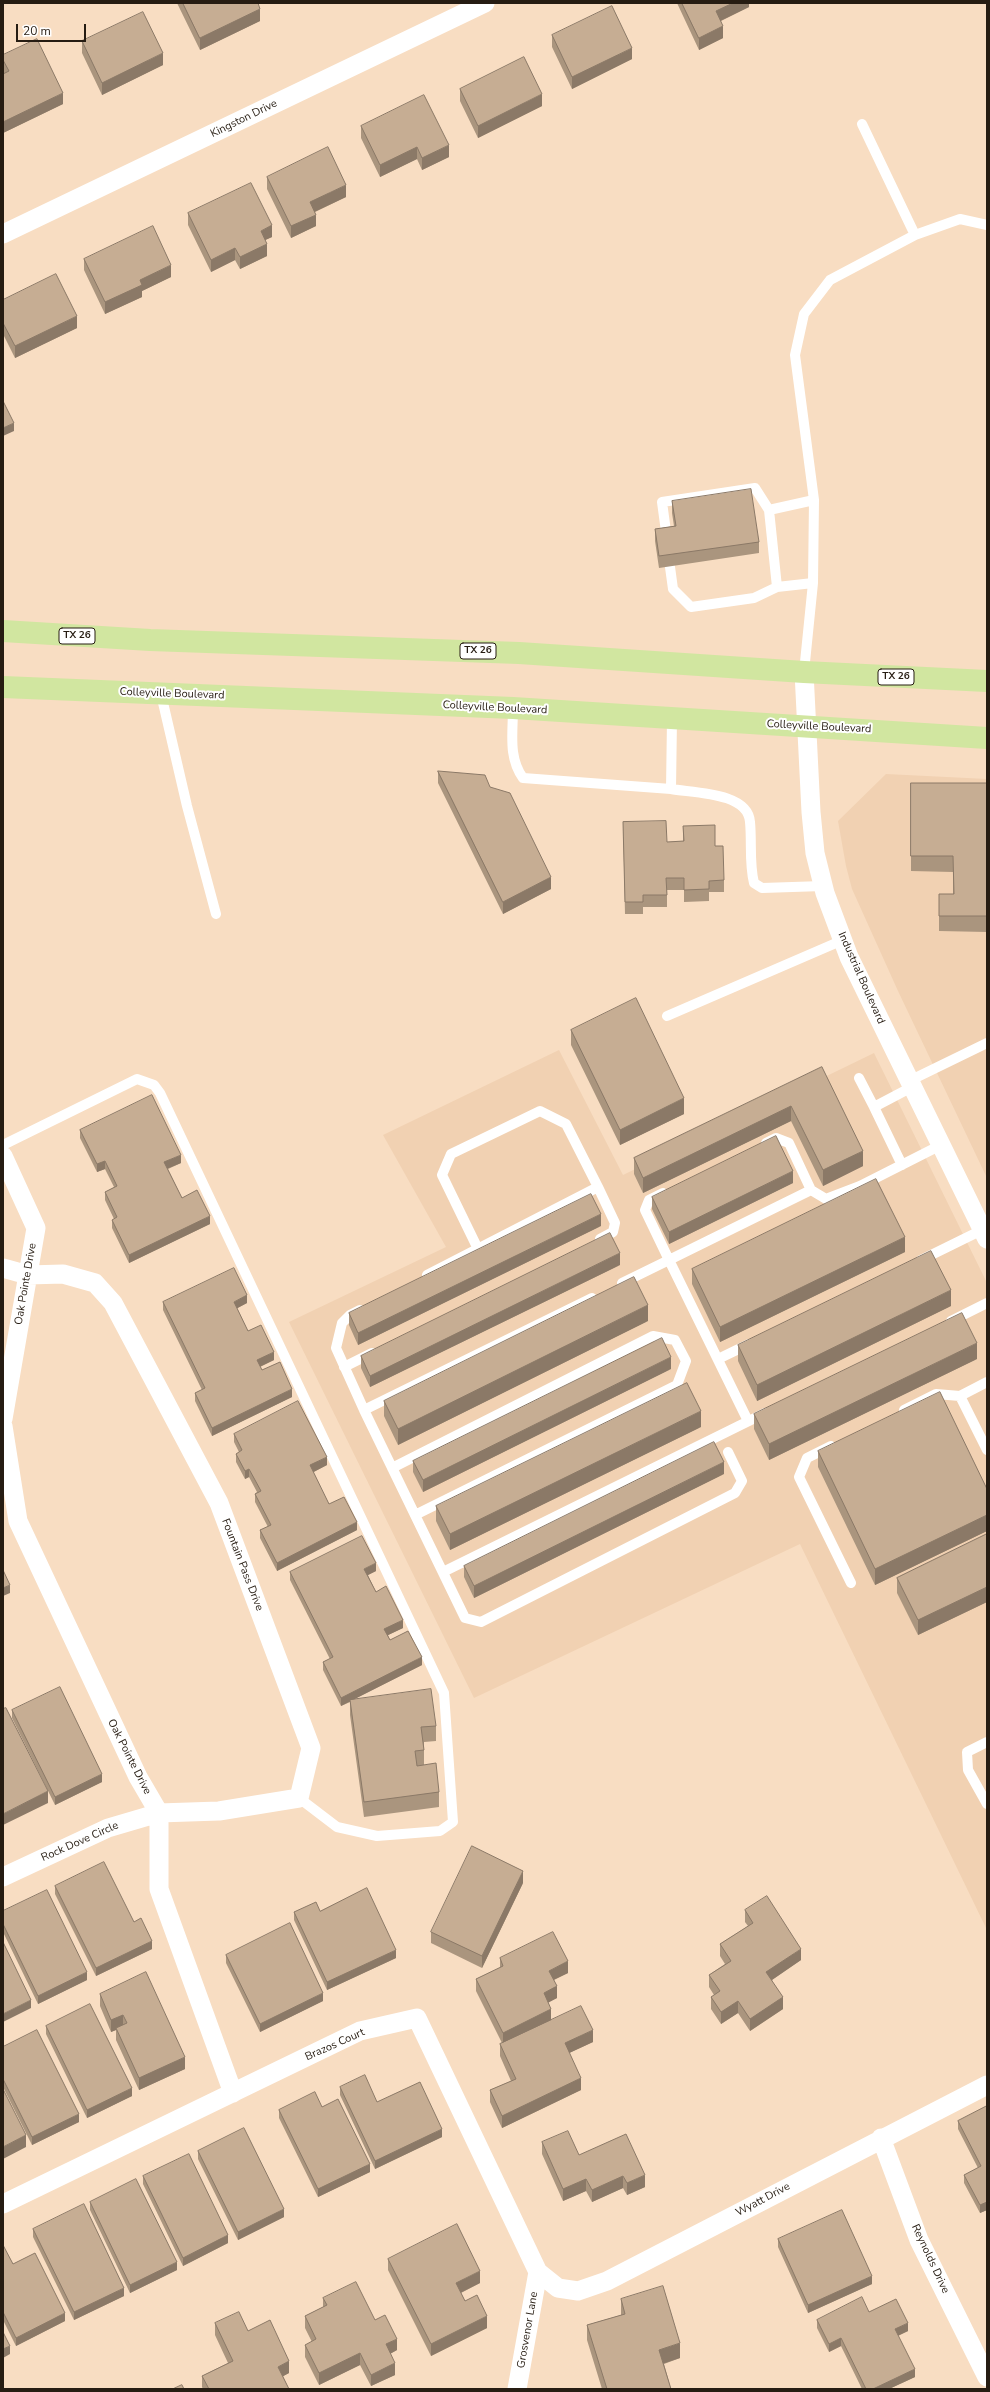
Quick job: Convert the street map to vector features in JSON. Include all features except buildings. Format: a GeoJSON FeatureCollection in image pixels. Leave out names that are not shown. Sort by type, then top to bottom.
{"type":"FeatureCollection","features":[{"type":"Feature","properties":{"kind":"main road","name":"TX 26"},"geometry":{"type":"LineString","coordinates":[[3,631],[150,640],[519,653],[804,672],[987,681]]}},
{"type":"Feature","properties":{"kind":"main road","name":"Colleyville Boulevard"},"geometry":{"type":"LineString","coordinates":[[3,687],[513,708],[672,719],[807,725],[987,738]]}},
{"type":"Feature","properties":{"kind":"street","name":"Kingston Drive"},"geometry":{"type":"LineString","coordinates":[[3,234],[485,3]]}},
{"type":"Feature","properties":{"kind":"street","name":"Industrial Boulevard"},"geometry":{"type":"LineString","coordinates":[[804,672],[811,812],[815,853],[823,886],[849,957],[985,1235]]}},
{"type":"Feature","properties":{"kind":"street","name":"Oak Pointe Drive"},"geometry":{"type":"LineString","coordinates":[[3,1156],[36,1228],[3,1419]]}},
{"type":"Feature","properties":{"kind":"street","name":"Fountain Pass Drive"},"geometry":{"type":"LineString","coordinates":[[3,1268],[28,1275],[63,1274],[95,1283],[113,1303],[218,1503],[311,1748],[299,1798]]}},
{"type":"Feature","properties":{"kind":"street","name":"Oak Pointe Drive"},"geometry":{"type":"LineString","coordinates":[[3,1426],[5,1453],[18,1522],[138,1777],[160,1813]]}},
{"type":"Feature","properties":{"kind":"street"},"geometry":{"type":"LineString","coordinates":[[233,2092],[159,1889],[160,1813],[219,1811],[299,1798]]}},
{"type":"Feature","properties":{"kind":"street","name":"Rock Dove Circle"},"geometry":{"type":"LineString","coordinates":[[3,1877],[108,1828],[160,1813]]}},
{"type":"Feature","properties":{"kind":"street","name":"Brazos Court"},"geometry":{"type":"LineString","coordinates":[[3,2204],[360,2031],[417,2018],[538,2272]]}},
{"type":"Feature","properties":{"kind":"street","name":"Wyatt Drive"},"geometry":{"type":"LineString","coordinates":[[538,2272],[558,2288],[578,2290],[607,2281],[881,2138],[987,2085]]}},
{"type":"Feature","properties":{"kind":"street","name":"Reynolds Drive"},"geometry":{"type":"LineString","coordinates":[[881,2138],[920,2240],[987,2376]]}},
{"type":"Feature","properties":{"kind":"street","name":"Grosvenor Lane"},"geometry":{"type":"LineString","coordinates":[[517,2389],[538,2272]]}},
{"type":"Feature","properties":{"kind":"lane"},"geometry":{"type":"LineString","coordinates":[[862,124],[915,235]]}},
{"type":"Feature","properties":{"kind":"lane"},"geometry":{"type":"LineString","coordinates":[[804,672],[813,583],[814,500],[795,355],[804,314],[830,280],[915,235],[960,219],[987,225]]}},
{"type":"Feature","properties":{"kind":"lane"},"geometry":{"type":"LineString","coordinates":[[667,539],[662,502],[755,488],[769,510],[776,587]]}},
{"type":"Feature","properties":{"kind":"lane"},"geometry":{"type":"LineString","coordinates":[[769,510],[814,500]]}},
{"type":"Feature","properties":{"kind":"lane"},"geometry":{"type":"LineString","coordinates":[[670,567],[673,589],[690,607],[754,598],[776,587],[813,583]]}},
{"type":"Feature","properties":{"kind":"lane"},"geometry":{"type":"LineString","coordinates":[[161,694],[187,806],[216,914]]}},
{"type":"Feature","properties":{"kind":"lane"},"geometry":{"type":"LineString","coordinates":[[513,708],[512,757],[516,768],[523,778],[671,789],[732,798],[744,806],[750,820],[751,871],[754,883],[762,888],[823,886]]}},
{"type":"Feature","properties":{"kind":"lane"},"geometry":{"type":"LineString","coordinates":[[671,789],[672,719]]}},
{"type":"Feature","properties":{"kind":"lane"},"geometry":{"type":"LineString","coordinates":[[667,1016],[843,940]]}},
{"type":"Feature","properties":{"kind":"lane"},"geometry":{"type":"LineString","coordinates":[[874,1107],[911,1084],[987,1043]]}},
{"type":"Feature","properties":{"kind":"lane"},"geometry":{"type":"LineString","coordinates":[[859,1078],[902,1164]]}},
{"type":"Feature","properties":{"kind":"lane"},"geometry":{"type":"LineString","coordinates":[[3,1145],[137,1079],[154,1085],[160,1093],[444,1693],[453,1822],[440,1831],[377,1836],[337,1827],[299,1798]]}},
{"type":"Feature","properties":{"kind":"lane"},"geometry":{"type":"LineString","coordinates":[[478,1249],[442,1175],[451,1154],[540,1110],[566,1124],[615,1223],[613,1232],[592,1243]]}},
{"type":"Feature","properties":{"kind":"lane"},"geometry":{"type":"LineString","coordinates":[[754,1148],[776,1138],[789,1143],[812,1190],[826,1200],[860,1186],[941,1145]]}},
{"type":"Feature","properties":{"kind":"lane"},"geometry":{"type":"LineString","coordinates":[[421,1278],[598,1188]]}},
{"type":"Feature","properties":{"kind":"lane"},"geometry":{"type":"LineString","coordinates":[[670,1190],[649,1200],[645,1210],[668,1260],[748,1421]]}},
{"type":"Feature","properties":{"kind":"lane"},"geometry":{"type":"LineString","coordinates":[[364,1410],[812,1190]]}},
{"type":"Feature","properties":{"kind":"lane"},"geometry":{"type":"LineString","coordinates":[[911,1265],[985,1235]]}},
{"type":"Feature","properties":{"kind":"lane"},"geometry":{"type":"LineString","coordinates":[[942,1326],[987,1303]]}},
{"type":"Feature","properties":{"kind":"lane"},"geometry":{"type":"LineString","coordinates":[[371,1304],[350,1315],[342,1323],[336,1348],[364,1410],[465,1618],[481,1622],[735,1493],[742,1481],[728,1452]]}},
{"type":"Feature","properties":{"kind":"lane"},"geometry":{"type":"LineString","coordinates":[[392,1468],[653,1336],[675,1340],[686,1362],[677,1385],[415,1515]]}},
{"type":"Feature","properties":{"kind":"lane"},"geometry":{"type":"LineString","coordinates":[[718,1359],[761,1338]]}},
{"type":"Feature","properties":{"kind":"lane"},"geometry":{"type":"LineString","coordinates":[[344,1367],[380,1349]]}},
{"type":"Feature","properties":{"kind":"lane"},"geometry":{"type":"LineString","coordinates":[[893,1415],[936,1394],[960,1396],[987,1382]]}},
{"type":"Feature","properties":{"kind":"lane"},"geometry":{"type":"LineString","coordinates":[[960,1396],[987,1450]]}},
{"type":"Feature","properties":{"kind":"lane"},"geometry":{"type":"LineString","coordinates":[[443,1572],[777,1407]]}},
{"type":"Feature","properties":{"kind":"lane"},"geometry":{"type":"LineString","coordinates":[[843,1440],[807,1458],[799,1477],[852,1583]]}},
{"type":"Feature","properties":{"kind":"lane"},"geometry":{"type":"LineString","coordinates":[[987,1742],[967,1752],[968,1770],[987,1804]]}},
{"type":"Feature","properties":{"kind":"shaded area"},"geometry":{"type":"Polygon","coordinates":[[[886,774],[987,779],[987,1178],[898,991],[852,889],[846,866],[838,821],[886,774]]]}},
{"type":"Feature","properties":{"kind":"shaded area"},"geometry":{"type":"Polygon","coordinates":[[[559,1050],[623,1175],[874,1053],[987,1283],[987,1930],[800,1544],[474,1698],[289,1322],[446,1247],[383,1135],[559,1050]]]}}]}
